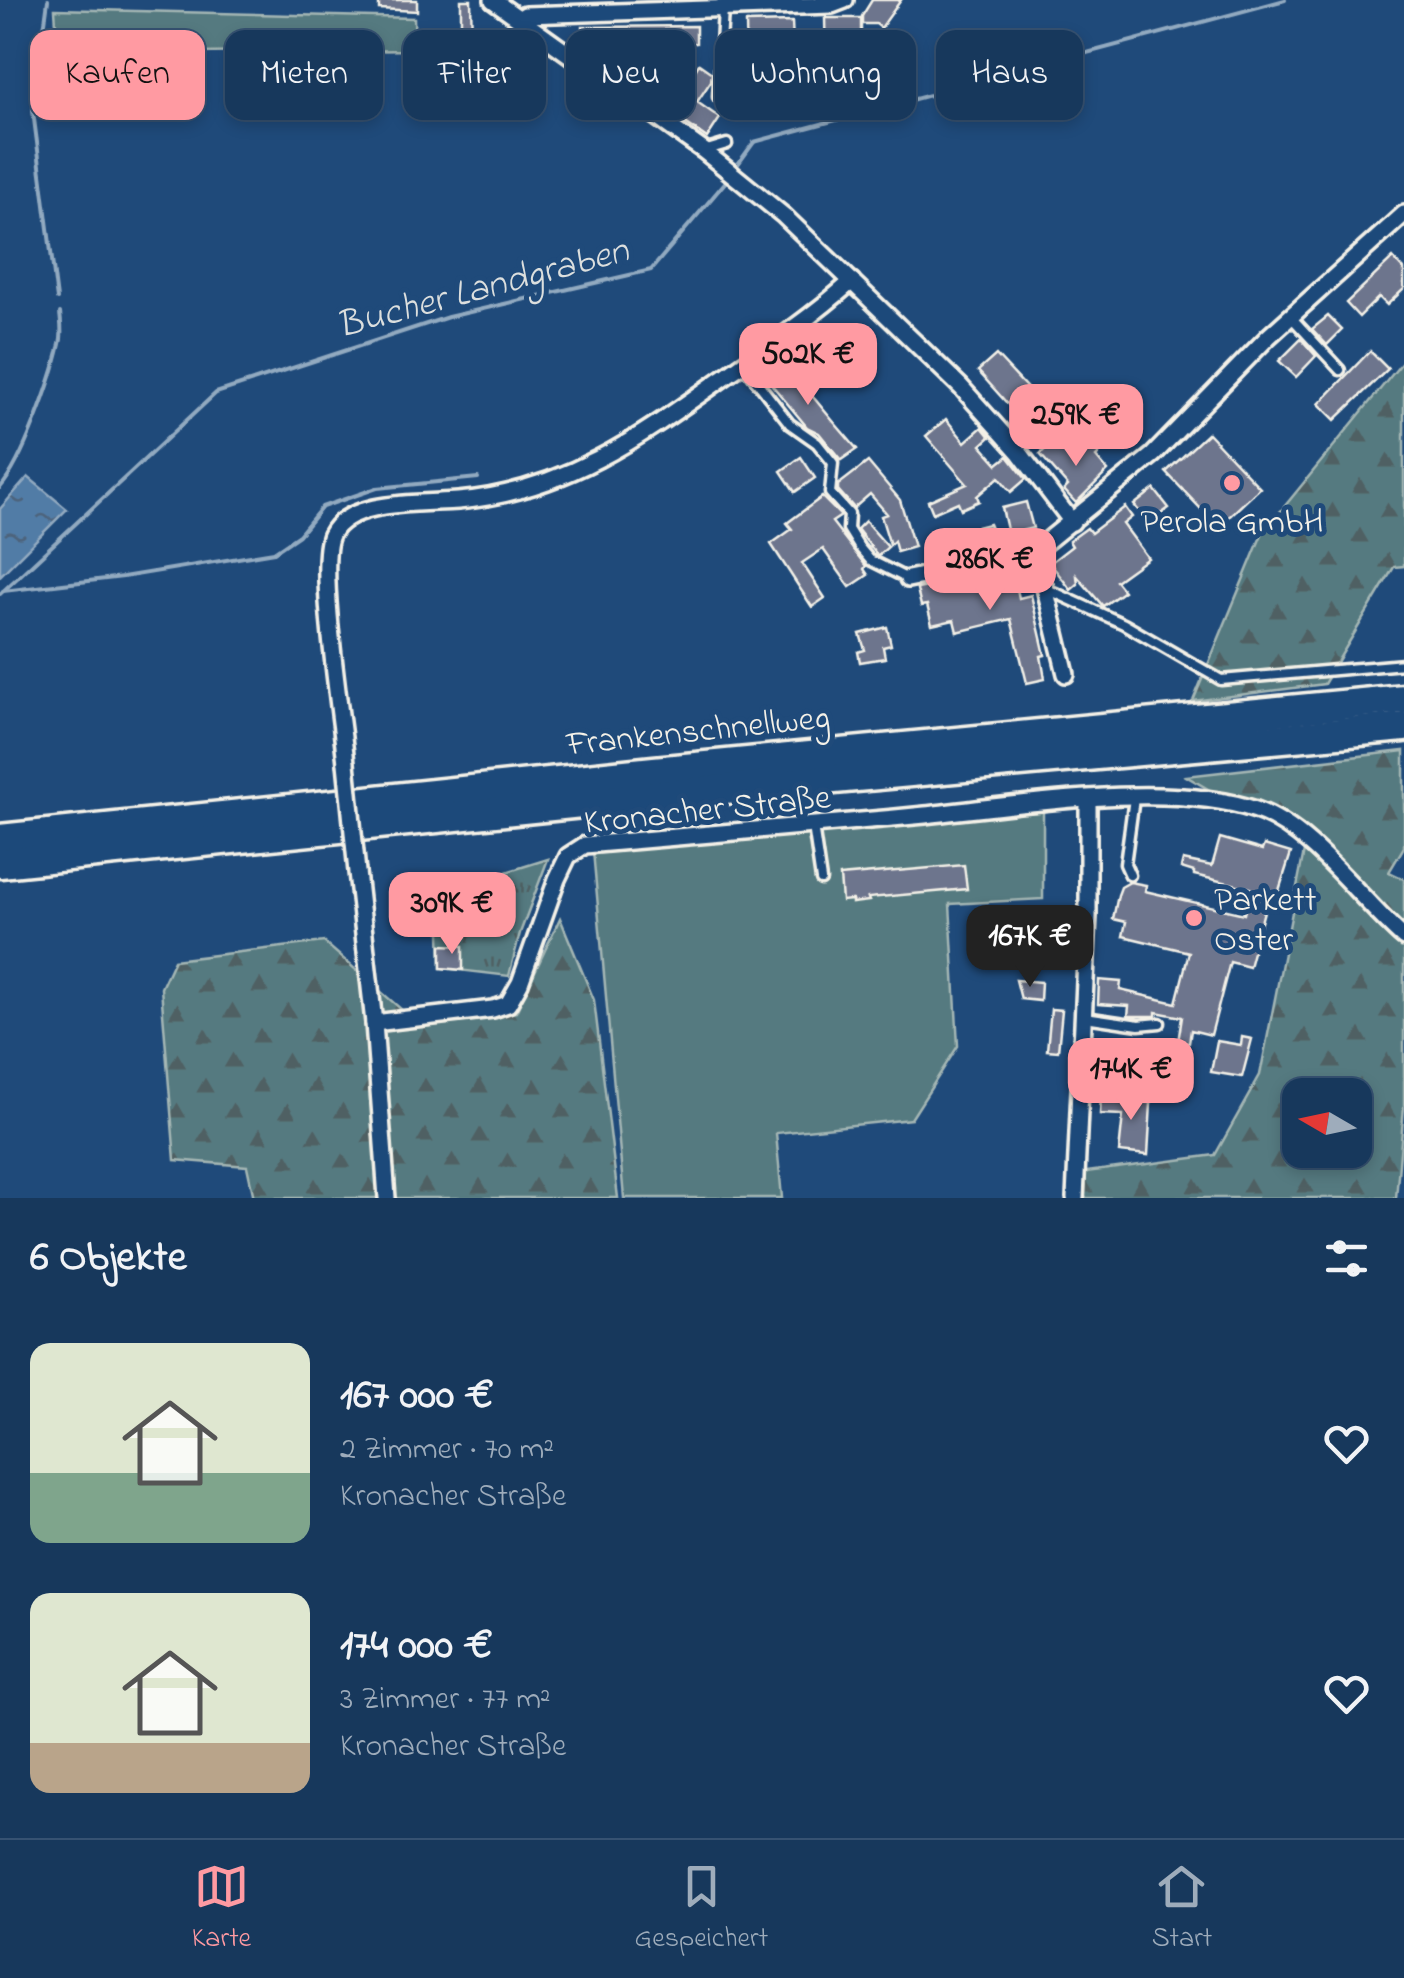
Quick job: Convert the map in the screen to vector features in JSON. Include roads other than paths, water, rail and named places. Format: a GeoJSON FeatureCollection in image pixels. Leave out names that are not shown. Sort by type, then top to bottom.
{"type":"FeatureCollection","features":[{"type":"Feature","properties":{"kind":"highway","name":"Frankenschnellweg"},"geometry":{"type":"LineString","coordinates":[[0,838],[1404,699]]}},
{"type":"Feature","properties":{"kind":"highway","name":"Frankenschnellweg"},"geometry":{"type":"LineString","coordinates":[[0,863],[660,795],[1404,727]]}},
{"type":"Feature","properties":{"kind":"street"},"geometry":{"type":"LineString","coordinates":[[492,0],[704,151],[784,216],[962,387],[1019,452],[1072,522]]}},
{"type":"Feature","properties":{"kind":"street"},"geometry":{"type":"LineString","coordinates":[[519,19],[526,15],[832,4],[845,0]]}},
{"type":"Feature","properties":{"kind":"street"},"geometry":{"type":"LineString","coordinates":[[908,579],[1031,554],[1153,455],[1291,317],[1404,214]]}},
{"type":"Feature","properties":{"kind":"street"},"geometry":{"type":"LineString","coordinates":[[388,1198],[374,1023],[326,570],[332,534],[346,517],[368,508],[485,498],[590,466],[660,424],[824,306],[852,281]]}},
{"type":"Feature","properties":{"kind":"street"},"geometry":{"type":"LineString","coordinates":[[1031,554],[1045,588],[1066,674]]}},
{"type":"Feature","properties":{"kind":"street","name":"Kronacher Straße"},"geometry":{"type":"LineString","coordinates":[[374,1023],[492,1010],[508,1004],[520,982],[557,879],[568,856],[576,849],[1088,800],[1190,797],[1260,810],[1310,844],[1404,938]]}},
{"type":"Feature","properties":{"kind":"street"},"geometry":{"type":"LineString","coordinates":[[1075,1198],[1088,916],[1088,800]]}},
{"type":"Feature","properties":{"kind":"lane"},"geometry":{"type":"LineString","coordinates":[[722,30],[723,9]]}},
{"type":"Feature","properties":{"kind":"lane"},"geometry":{"type":"LineString","coordinates":[[704,151],[727,144]]}},
{"type":"Feature","properties":{"kind":"lane"},"geometry":{"type":"LineString","coordinates":[[1291,317],[1340,370]]}},
{"type":"Feature","properties":{"kind":"lane"},"geometry":{"type":"LineString","coordinates":[[744,364],[790,424],[817,444],[833,463],[830,493],[849,514],[851,537],[870,560],[908,579]]}},
{"type":"Feature","properties":{"kind":"lane"},"geometry":{"type":"LineString","coordinates":[[1045,588],[1124,624],[1221,680],[1404,664]]}},
{"type":"Feature","properties":{"kind":"lane"},"geometry":{"type":"LineString","coordinates":[[1130,875],[1125,864],[1134,798]]}},
{"type":"Feature","properties":{"kind":"lane"},"geometry":{"type":"LineString","coordinates":[[813,826],[820,880]]}},
{"type":"Feature","properties":{"kind":"lane"},"geometry":{"type":"LineString","coordinates":[[1084,1017],[1139,1025],[1160,1023]]}},
{"type":"Feature","properties":{"kind":"water"},"geometry":{"type":"Polygon","coordinates":[[[28,477],[67,509],[0,576],[0,509],[28,477]]]}},
{"type":"Feature","properties":{"kind":"waterway"},"geometry":{"type":"LineString","coordinates":[[48,0],[33,111],[57,299]]}},
{"type":"Feature","properties":{"kind":"waterway","name":"Bucher Landgraben"},"geometry":{"type":"LineString","coordinates":[[733,171],[754,142],[1285,0]]}},
{"type":"Feature","properties":{"kind":"waterway","name":"Bucher Landgraben"},"geometry":{"type":"LineString","coordinates":[[0,594],[216,393],[448,317],[651,270],[728,179]]}},
{"type":"Feature","properties":{"kind":"waterway"},"geometry":{"type":"LineString","coordinates":[[0,488],[18,459],[44,398],[61,340],[60,313]]}},
{"type":"Feature","properties":{"kind":"waterway"},"geometry":{"type":"LineString","coordinates":[[3,591],[123,577],[274,552],[299,535],[322,507],[377,488],[478,478]]}},
{"type":"Feature","properties":{"kind":"place","name":"Perola GmbH"},"geometry":{"type":"Point","coordinates":[1232,483]}},
{"type":"Feature","properties":{"kind":"place","name":"Parkett Oster"},"geometry":{"type":"Point","coordinates":[1194,918]}}]}
